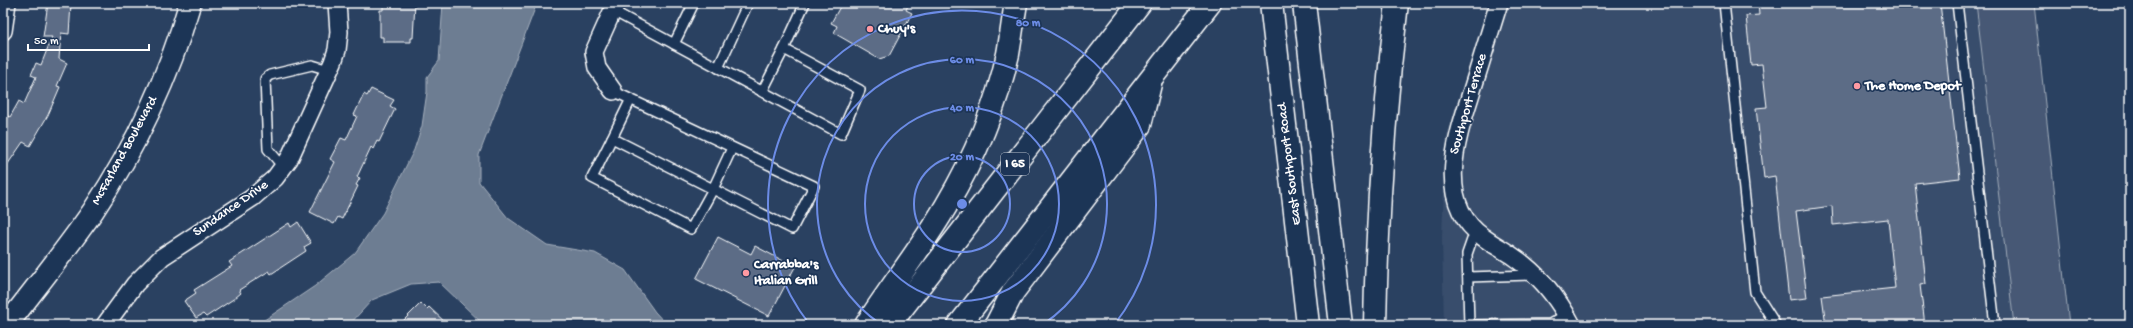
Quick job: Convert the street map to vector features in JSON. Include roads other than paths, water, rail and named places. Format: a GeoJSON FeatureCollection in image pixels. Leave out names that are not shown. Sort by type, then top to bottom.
{"type":"FeatureCollection","features":[{"type":"Feature","properties":{"kind":"main road"},"geometry":{"type":"LineString","coordinates":[[866,325],[929,233],[973,155],[994,102],[1008,54],[1016,3]]}},
{"type":"Feature","properties":{"kind":"main road","name":"I 65"},"geometry":{"type":"LineString","coordinates":[[889,325],[1140,3]]}},
{"type":"Feature","properties":{"kind":"main road"},"geometry":{"type":"LineString","coordinates":[[959,325],[1210,3]]}},
{"type":"Feature","properties":{"kind":"main road","name":"East Southport Road"},"geometry":{"type":"LineString","coordinates":[[1271,3],[1308,325]]}},
{"type":"Feature","properties":{"kind":"main road"},"geometry":{"type":"LineString","coordinates":[[1304,3],[1341,325]]}},
{"type":"Feature","properties":{"kind":"main road"},"geometry":{"type":"LineString","coordinates":[[1376,325],[1377,230],[1387,88],[1397,3]]}},
{"type":"Feature","properties":{"kind":"main road"},"geometry":{"type":"LineString","coordinates":[[996,325],[1013,292],[1140,125],[1152,76]]}},
{"type":"Feature","properties":{"kind":"street"},"geometry":{"type":"LineString","coordinates":[[3,31],[7,3]]}},
{"type":"Feature","properties":{"kind":"street","name":"McFarland Boulevard"},"geometry":{"type":"LineString","coordinates":[[7,325],[84,224],[120,167],[157,93],[174,52],[190,3]]}},
{"type":"Feature","properties":{"kind":"street","name":"Sundance Drive"},"geometry":{"type":"LineString","coordinates":[[105,325],[136,284],[162,257],[266,188],[284,168],[296,147],[337,50],[337,3]]}},
{"type":"Feature","properties":{"kind":"street","name":"Southport Terrace"},"geometry":{"type":"LineString","coordinates":[[1499,3],[1456,139],[1453,174],[1455,197],[1466,221],[1475,231],[1512,256],[1552,291],[1569,320]]}},
{"type":"Feature","properties":{"kind":"street"},"geometry":{"type":"LineString","coordinates":[[613,91],[597,68],[594,52],[615,7]]}},
{"type":"Feature","properties":{"kind":"lane"},"geometry":{"type":"LineString","coordinates":[[674,44],[694,3]]}},
{"type":"Feature","properties":{"kind":"lane"},"geometry":{"type":"LineString","coordinates":[[718,68],[748,3]]}},
{"type":"Feature","properties":{"kind":"lane"},"geometry":{"type":"LineString","coordinates":[[762,92],[805,3]]}},
{"type":"Feature","properties":{"kind":"lane"},"geometry":{"type":"LineString","coordinates":[[1724,3],[1755,292],[1776,325]]}},
{"type":"Feature","properties":{"kind":"lane"},"geometry":{"type":"LineString","coordinates":[[1957,3],[1996,325]]}},
{"type":"Feature","properties":{"kind":"lane"},"geometry":{"type":"LineString","coordinates":[[615,7],[674,44],[841,134],[860,90],[784,49]]}},
{"type":"Feature","properties":{"kind":"lane"},"geometry":{"type":"LineString","coordinates":[[284,168],[268,149],[265,79],[270,75],[312,65],[329,70]]}},
{"type":"Feature","properties":{"kind":"lane"},"geometry":{"type":"LineString","coordinates":[[612,138],[792,229],[814,186],[613,91]]}},
{"type":"Feature","properties":{"kind":"lane"},"geometry":{"type":"LineString","coordinates":[[631,100],[592,178],[690,229],[713,189],[732,148]]}},
{"type":"Feature","properties":{"kind":"lane"},"geometry":{"type":"LineString","coordinates":[[1475,231],[1467,254],[1468,325],[1550,324],[1569,320]]}},
{"type":"Feature","properties":{"kind":"lane"},"geometry":{"type":"LineString","coordinates":[[1468,277],[1535,275]]}},
{"type":"Feature","properties":{"kind":"place","name":"Chuy's"},"geometry":{"type":"Point","coordinates":[870,29]}},
{"type":"Feature","properties":{"kind":"place","name":"The Home Depot"},"geometry":{"type":"Point","coordinates":[1857,86]}},
{"type":"Feature","properties":{"kind":"place","name":"Carrabba's Italian Grill"},"geometry":{"type":"Point","coordinates":[746,273]}}]}
